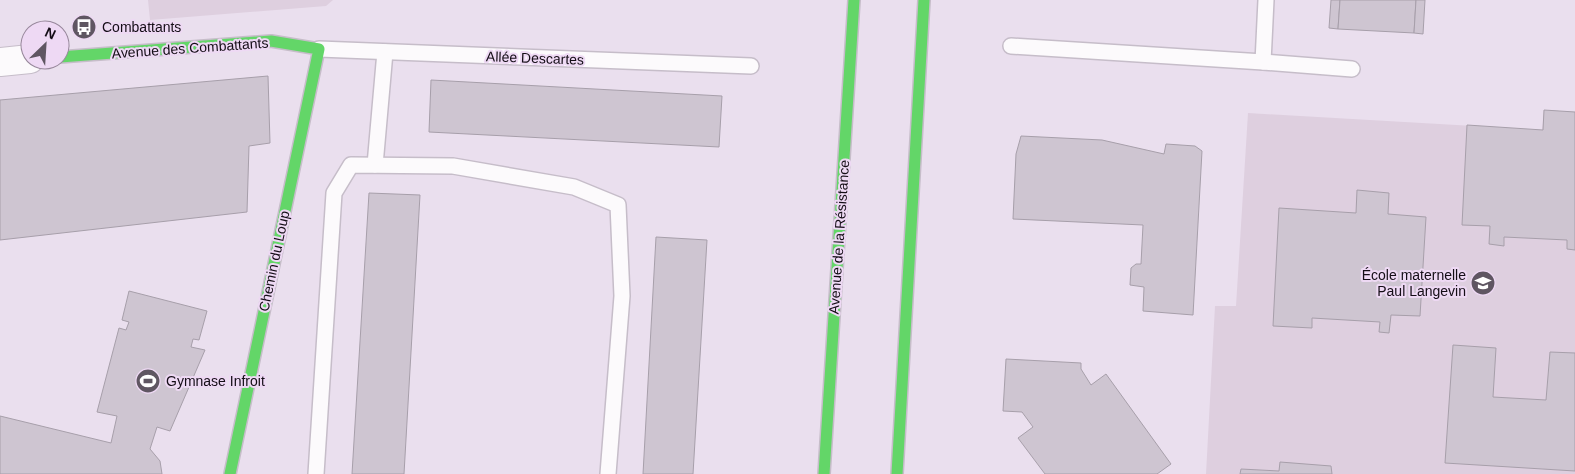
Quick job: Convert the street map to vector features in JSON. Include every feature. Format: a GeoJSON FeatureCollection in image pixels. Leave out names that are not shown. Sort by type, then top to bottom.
{"type":"FeatureCollection","features":[{"type":"Feature","properties":{"kind":"main road","name":"Avenue de la Résistance"},"geometry":{"type":"LineString","coordinates":[[824,474],[854,0]]}},
{"type":"Feature","properties":{"kind":"main road"},"geometry":{"type":"LineString","coordinates":[[897,474],[924,0]]}},
{"type":"Feature","properties":{"kind":"main road","name":"Avenue des Combattants"},"geometry":{"type":"LineString","coordinates":[[70,56],[271,41],[319,49]]}},
{"type":"Feature","properties":{"kind":"main road","name":"Chemin du Loup"},"geometry":{"type":"LineString","coordinates":[[230,474],[319,49]]}},
{"type":"Feature","properties":{"kind":"street"},"geometry":{"type":"LineString","coordinates":[[0,62],[20,61]]}},
{"type":"Feature","properties":{"kind":"lane"},"geometry":{"type":"LineString","coordinates":[[1263,62],[1266,0]]}},
{"type":"Feature","properties":{"kind":"lane"},"geometry":{"type":"LineString","coordinates":[[1011,46],[1352,69]]}},
{"type":"Feature","properties":{"kind":"lane","name":"Allée Descartes"},"geometry":{"type":"LineString","coordinates":[[319,49],[751,66]]}},
{"type":"Feature","properties":{"kind":"lane"},"geometry":{"type":"LineString","coordinates":[[375,164],[385,52]]}},
{"type":"Feature","properties":{"kind":"lane"},"geometry":{"type":"LineString","coordinates":[[316,474],[334,193],[352,166],[375,164],[453,166],[574,187],[618,206],[622,296],[608,474]]}},
{"type":"Feature","properties":{"kind":"shaded area"},"geometry":{"type":"Polygon","coordinates":[[[148,0],[333,0],[326,6],[150,20],[148,0]]]}},
{"type":"Feature","properties":{"kind":"shaded area"},"geometry":{"type":"Polygon","coordinates":[[[1544,110],[1575,112],[1575,474],[1206,474],[1215,306],[1236,306],[1248,113],[1542,130],[1544,110]]]}},
{"type":"Feature","properties":{"kind":"building"},"geometry":{"type":"Polygon","coordinates":[[[1331,0],[1340,0],[1338,29],[1329,28],[1331,0]]]}},
{"type":"Feature","properties":{"kind":"building"},"geometry":{"type":"Polygon","coordinates":[[[1340,0],[1416,0],[1414,33],[1338,29],[1340,0]]]}},
{"type":"Feature","properties":{"kind":"building"},"geometry":{"type":"Polygon","coordinates":[[[1416,0],[1425,0],[1423,34],[1414,33],[1416,0]]]}},
{"type":"Feature","properties":{"kind":"building"},"geometry":{"type":"Polygon","coordinates":[[[268,76],[270,143],[249,146],[247,212],[0,240],[0,100],[268,76]]]}},
{"type":"Feature","properties":{"kind":"building"},"geometry":{"type":"Polygon","coordinates":[[[431,80],[722,96],[719,147],[429,132],[431,80]]]}},
{"type":"Feature","properties":{"kind":"building"},"geometry":{"type":"Polygon","coordinates":[[[1544,110],[1575,112],[1575,250],[1567,249],[1567,240],[1504,237],[1504,246],[1489,244],[1490,226],[1462,225],[1467,125],[1543,130],[1544,110]]]}},
{"type":"Feature","properties":{"kind":"building"},"geometry":{"type":"Polygon","coordinates":[[[1021,136],[1102,140],[1164,154],[1166,144],[1195,146],[1202,151],[1193,315],[1143,311],[1144,287],[1130,285],[1131,268],[1136,264],[1141,264],[1143,225],[1013,219],[1016,154],[1021,136]]]}},
{"type":"Feature","properties":{"kind":"building"},"geometry":{"type":"Polygon","coordinates":[[[1357,190],[1389,193],[1388,214],[1426,217],[1420,316],[1391,315],[1389,333],[1379,332],[1380,322],[1312,318],[1312,328],[1273,326],[1279,208],[1356,213],[1357,190]]]}},
{"type":"Feature","properties":{"kind":"building"},"geometry":{"type":"Polygon","coordinates":[[[369,193],[420,195],[404,474],[352,474],[369,193]]]}},
{"type":"Feature","properties":{"kind":"building"},"geometry":{"type":"Polygon","coordinates":[[[656,237],[707,240],[693,474],[643,474],[656,237]]]}},
{"type":"Feature","properties":{"kind":"building","name":"Gymnase Infroit"},"geometry":{"type":"Polygon","coordinates":[[[129,291],[207,311],[199,340],[193,339],[191,347],[205,350],[170,431],[157,427],[150,449],[160,461],[162,474],[0,474],[0,416],[111,443],[117,416],[97,412],[119,328],[126,330],[129,322],[122,320],[129,291]]]}},
{"type":"Feature","properties":{"kind":"building"},"geometry":{"type":"Polygon","coordinates":[[[1453,345],[1496,348],[1493,397],[1546,400],[1550,352],[1575,353],[1575,471],[1445,463],[1453,345]]]}},
{"type":"Feature","properties":{"kind":"building"},"geometry":{"type":"Polygon","coordinates":[[[1006,359],[1081,363],[1081,369],[1091,385],[1106,374],[1171,464],[1157,474],[1045,474],[1018,438],[1033,427],[1022,412],[1003,411],[1006,359]]]}},
{"type":"Feature","properties":{"kind":"building"},"geometry":{"type":"Polygon","coordinates":[[[1280,462],[1331,466],[1332,474],[1240,474],[1241,469],[1279,471],[1280,462]]]}},
{"type":"Feature","properties":{"kind":"traffic: fast"},"geometry":{"type":"LineString","coordinates":[[824,474],[854,0]]}},
{"type":"Feature","properties":{"kind":"traffic: fast"},"geometry":{"type":"LineString","coordinates":[[897,474],[924,0]]}},
{"type":"Feature","properties":{"kind":"traffic: fast"},"geometry":{"type":"LineString","coordinates":[[70,56],[271,41],[319,49],[230,474]]}},
{"type":"Feature","properties":{"kind":"place","name":"Combattants"},"geometry":{"type":"Point","coordinates":[84,27]}},
{"type":"Feature","properties":{"kind":"place","name":"École maternelle Paul Langevin"},"geometry":{"type":"Point","coordinates":[1483,283]}},
{"type":"Feature","properties":{"kind":"place","name":"Gymnase Infroit"},"geometry":{"type":"Point","coordinates":[148,381]}}]}
